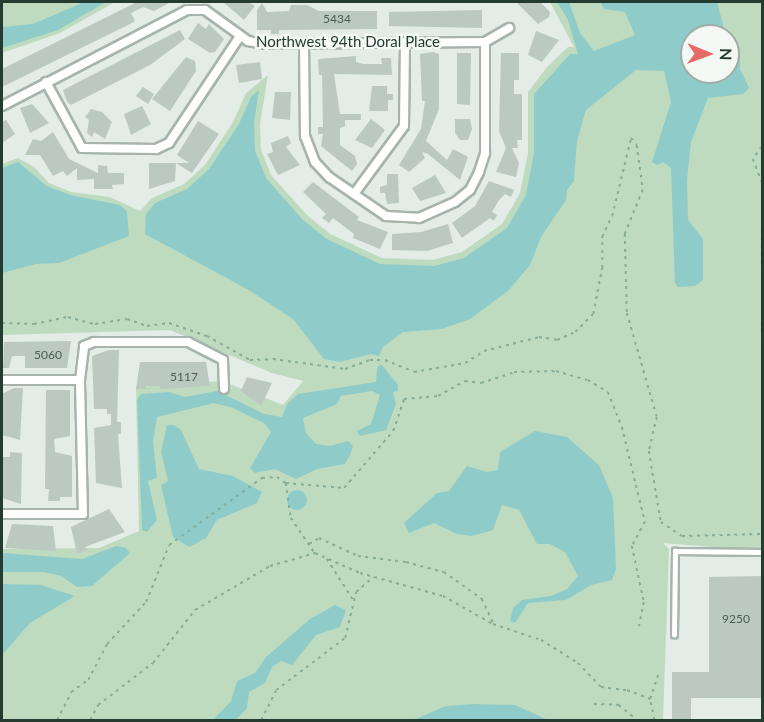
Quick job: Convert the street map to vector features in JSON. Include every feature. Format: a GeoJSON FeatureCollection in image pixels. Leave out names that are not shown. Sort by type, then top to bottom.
{"type":"FeatureCollection","features":[{"type":"Feature","properties":{"kind":"street","name":"Northwest 94th Doral Place"},"geometry":{"type":"LineString","coordinates":[[2,106],[187,10],[205,10],[240,36],[263,44],[485,42]]}},
{"type":"Feature","properties":{"kind":"street"},"geometry":{"type":"LineString","coordinates":[[304,43],[305,136],[309,153],[329,177],[386,216],[419,218],[436,213],[470,190],[485,153],[485,42],[509,28]]}},
{"type":"Feature","properties":{"kind":"street"},"geometry":{"type":"LineString","coordinates":[[46,82],[82,148],[156,149],[169,143],[240,36]]}},
{"type":"Feature","properties":{"kind":"street"},"geometry":{"type":"LineString","coordinates":[[354,194],[404,126],[405,42]]}},
{"type":"Feature","properties":{"kind":"street"},"geometry":{"type":"LineString","coordinates":[[2,514],[83,514],[80,380],[84,346],[94,342],[188,342],[223,360],[224,389]]}},
{"type":"Feature","properties":{"kind":"street"},"geometry":{"type":"LineString","coordinates":[[2,380],[80,380]]}},
{"type":"Feature","properties":{"kind":"lane"},"geometry":{"type":"LineString","coordinates":[[674,635],[675,551],[762,552]]}},
{"type":"Feature","properties":{"kind":"path"},"geometry":{"type":"LineString","coordinates":[[2,324],[34,324],[68,317],[95,324],[127,319],[147,326],[169,322],[207,336],[250,360],[273,359],[345,369],[370,360],[385,360],[414,372],[465,363],[484,351],[539,337],[557,340],[575,332],[593,314],[602,268],[602,237],[612,216],[631,138],[637,146],[643,190],[625,234],[627,313],[657,417],[649,451],[662,522],[682,536],[762,534]]}},
{"type":"Feature","properties":{"kind":"path"},"geometry":{"type":"LineString","coordinates":[[762,147],[753,159],[762,182]]}},
{"type":"Feature","properties":{"kind":"path"},"geometry":{"type":"LineString","coordinates":[[762,230],[762,268]]}},
{"type":"Feature","properties":{"kind":"path"},"geometry":{"type":"LineString","coordinates":[[762,322],[762,338]]}},
{"type":"Feature","properties":{"kind":"path"},"geometry":{"type":"LineString","coordinates":[[57,720],[70,692],[88,680],[107,644],[146,602],[169,545],[262,478],[277,477],[286,483],[344,488],[393,431],[404,399],[438,396],[465,381],[481,383],[514,372],[556,371],[588,380],[608,392],[622,427],[645,522],[632,546],[644,602],[639,627]]}},
{"type":"Feature","properties":{"kind":"path"},"geometry":{"type":"LineString","coordinates":[[286,483],[291,518],[315,553],[374,577],[443,596],[493,624],[541,640],[578,663],[600,687],[627,690],[650,699]]}},
{"type":"Feature","properties":{"kind":"path"},"geometry":{"type":"LineString","coordinates":[[309,545],[319,538],[358,556],[406,561],[444,573],[482,599],[493,624]]}},
{"type":"Feature","properties":{"kind":"path"},"geometry":{"type":"LineString","coordinates":[[90,720],[98,705],[153,663],[195,610],[270,566],[315,553]]}},
{"type":"Feature","properties":{"kind":"path"},"geometry":{"type":"LineString","coordinates":[[326,558],[354,601]]}},
{"type":"Feature","properties":{"kind":"path"},"geometry":{"type":"LineString","coordinates":[[261,720],[276,690],[316,657],[345,638],[356,592],[374,577]]}},
{"type":"Feature","properties":{"kind":"path"},"geometry":{"type":"LineString","coordinates":[[654,720],[650,699],[658,675]]}},
{"type":"Feature","properties":{"kind":"path"},"geometry":{"type":"LineString","coordinates":[[594,704],[619,705],[637,720]]}},
{"type":"Feature","properties":{"kind":"green space"},"geometry":{"type":"Polygon","coordinates":[[[2,2],[115,2],[60,33],[2,53],[2,2]]]}},
{"type":"Feature","properties":{"kind":"green space"},"geometry":{"type":"Polygon","coordinates":[[[550,2],[762,2],[762,551],[663,543],[669,549],[663,720],[2,720],[2,549],[99,548],[139,531],[136,387],[222,381],[283,405],[303,381],[272,373],[170,330],[2,335],[2,164],[18,158],[34,167],[49,183],[71,192],[110,197],[140,211],[152,198],[184,184],[205,165],[233,122],[246,93],[268,75],[260,124],[261,150],[271,175],[307,215],[330,234],[382,258],[433,260],[462,252],[502,224],[520,193],[528,153],[528,92],[547,67],[568,47],[574,47],[550,2]]]}},
{"type":"Feature","properties":{"kind":"water"},"geometry":{"type":"Polygon","coordinates":[[[84,2],[106,2],[58,30],[2,48],[2,27],[33,24],[84,2]]]}},
{"type":"Feature","properties":{"kind":"water"},"geometry":{"type":"Polygon","coordinates":[[[557,2],[569,2],[580,33],[594,51],[635,35],[625,12],[604,9],[600,2],[717,2],[723,24],[680,24],[680,84],[740,84],[740,69],[749,88],[743,94],[708,98],[691,142],[687,180],[688,220],[703,239],[703,280],[695,286],[678,287],[675,283],[671,168],[663,162],[657,165],[652,162],[671,102],[664,71],[636,70],[586,110],[577,141],[574,181],[567,190],[566,200],[541,237],[530,265],[508,291],[470,319],[442,329],[403,332],[383,347],[379,356],[371,354],[340,362],[324,359],[293,319],[247,289],[145,234],[146,214],[155,203],[187,189],[209,169],[239,124],[251,97],[259,90],[254,123],[255,151],[266,178],[303,220],[327,239],[380,264],[434,266],[464,258],[507,228],[526,195],[534,153],[534,94],[570,54],[578,54],[568,20],[557,2]]]}},
{"type":"Feature","properties":{"kind":"water"},"geometry":{"type":"Polygon","coordinates":[[[18,162],[47,186],[70,195],[120,205],[127,211],[129,236],[59,263],[36,264],[2,273],[2,168],[18,162]]]}},
{"type":"Feature","properties":{"kind":"water"},"geometry":{"type":"Polygon","coordinates":[[[381,364],[398,385],[398,391],[393,392],[396,404],[386,430],[360,436],[357,431],[371,424],[380,395],[372,391],[341,396],[337,404],[303,418],[306,433],[316,444],[330,446],[348,441],[353,446],[350,455],[345,464],[317,469],[296,479],[275,469],[255,473],[250,468],[271,432],[264,423],[233,408],[214,403],[157,417],[153,442],[157,478],[148,481],[157,520],[147,532],[142,530],[137,400],[141,394],[169,392],[185,397],[217,391],[264,414],[282,417],[287,404],[298,394],[376,382],[377,368],[381,364]]]}},
{"type":"Feature","properties":{"kind":"water"},"geometry":{"type":"Polygon","coordinates":[[[167,425],[174,425],[181,430],[199,469],[233,476],[262,492],[257,503],[217,520],[206,538],[189,547],[173,537],[161,485],[168,481],[161,452],[167,425]]]}},
{"type":"Feature","properties":{"kind":"water"},"geometry":{"type":"Polygon","coordinates":[[[535,431],[567,437],[599,465],[613,498],[616,569],[612,580],[591,585],[566,600],[528,603],[515,623],[510,621],[513,608],[522,600],[551,596],[567,589],[578,576],[565,552],[550,544],[537,544],[519,510],[502,505],[493,530],[472,536],[457,534],[434,523],[409,533],[404,523],[437,493],[449,491],[467,466],[487,472],[498,470],[500,452],[535,431]]]}},
{"type":"Feature","properties":{"kind":"water"},"geometry":{"type":"Polygon","coordinates":[[[297,490],[304,493],[307,500],[304,507],[297,510],[290,507],[287,500],[290,493],[297,490]]]}},
{"type":"Feature","properties":{"kind":"water"},"geometry":{"type":"Polygon","coordinates":[[[116,546],[126,548],[130,553],[92,586],[77,587],[61,576],[44,572],[2,572],[2,553],[82,559],[116,546]]]}},
{"type":"Feature","properties":{"kind":"water"},"geometry":{"type":"Polygon","coordinates":[[[2,584],[41,585],[75,596],[30,623],[2,655],[2,584]]]}},
{"type":"Feature","properties":{"kind":"water"},"geometry":{"type":"Polygon","coordinates":[[[335,605],[346,610],[340,627],[316,635],[292,665],[281,661],[272,667],[265,683],[249,692],[247,708],[236,720],[213,720],[231,701],[237,681],[255,673],[266,657],[310,619],[335,605]]]}},
{"type":"Feature","properties":{"kind":"water"},"geometry":{"type":"Polygon","coordinates":[[[515,705],[548,720],[413,720],[446,706],[515,705]]]}},
{"type":"Feature","properties":{"kind":"building"},"geometry":{"type":"Polygon","coordinates":[[[137,2],[171,2],[154,11],[143,7],[131,13],[135,21],[130,24],[2,87],[2,69],[137,2]]]}},
{"type":"Feature","properties":{"kind":"building"},"geometry":{"type":"Polygon","coordinates":[[[223,2],[248,2],[255,6],[244,20],[223,2]]]}},
{"type":"Feature","properties":{"kind":"building"},"geometry":{"type":"Polygon","coordinates":[[[516,2],[540,2],[550,12],[549,17],[538,24],[516,2]]]}},
{"type":"Feature","properties":{"kind":"building"},"geometry":{"type":"Polygon","coordinates":[[[262,3],[267,12],[289,11],[291,5],[307,5],[319,11],[377,11],[377,29],[279,30],[279,34],[271,34],[271,30],[257,30],[257,10],[262,3]]]}},
{"type":"Feature","properties":{"kind":"building"},"geometry":{"type":"Polygon","coordinates":[[[482,10],[482,28],[389,26],[389,12],[482,10]]]}},
{"type":"Feature","properties":{"kind":"building"},"geometry":{"type":"Polygon","coordinates":[[[198,23],[206,29],[209,24],[224,39],[215,52],[210,53],[188,39],[198,23]]]}},
{"type":"Feature","properties":{"kind":"building"},"geometry":{"type":"Polygon","coordinates":[[[180,30],[185,39],[150,65],[71,105],[67,102],[63,90],[180,30]]]}},
{"type":"Feature","properties":{"kind":"building"},"geometry":{"type":"Polygon","coordinates":[[[536,31],[559,40],[542,62],[528,55],[536,31]]]}},
{"type":"Feature","properties":{"kind":"building"},"geometry":{"type":"Polygon","coordinates":[[[433,52],[439,54],[439,109],[426,141],[447,160],[453,149],[468,157],[460,180],[428,154],[422,152],[425,158],[409,172],[399,165],[421,129],[425,101],[422,101],[420,54],[433,52]]]}},
{"type":"Feature","properties":{"kind":"building"},"geometry":{"type":"Polygon","coordinates":[[[457,53],[471,53],[470,105],[457,104],[457,53]]]}},
{"type":"Feature","properties":{"kind":"building"},"geometry":{"type":"Polygon","coordinates":[[[501,53],[519,53],[519,80],[514,80],[514,94],[522,94],[522,140],[517,140],[518,148],[512,148],[519,163],[516,177],[496,172],[506,148],[499,131],[501,53]]]}},
{"type":"Feature","properties":{"kind":"building"},"geometry":{"type":"Polygon","coordinates":[[[356,56],[356,62],[364,64],[382,64],[381,58],[391,58],[392,75],[334,74],[340,114],[361,114],[361,120],[345,120],[345,126],[340,128],[340,145],[355,156],[357,164],[352,171],[321,146],[323,134],[318,134],[318,127],[323,127],[322,75],[319,75],[318,59],[356,56]]]}},
{"type":"Feature","properties":{"kind":"building"},"geometry":{"type":"Polygon","coordinates":[[[186,57],[195,61],[196,71],[170,111],[152,99],[186,57]]]}},
{"type":"Feature","properties":{"kind":"building"},"geometry":{"type":"Polygon","coordinates":[[[260,62],[262,79],[239,83],[236,65],[260,62]]]}},
{"type":"Feature","properties":{"kind":"building"},"geometry":{"type":"Polygon","coordinates":[[[372,86],[387,86],[387,94],[393,94],[393,100],[388,100],[388,111],[369,111],[372,86]]]}},
{"type":"Feature","properties":{"kind":"building"},"geometry":{"type":"Polygon","coordinates":[[[143,87],[154,94],[148,104],[136,96],[143,87]]]}},
{"type":"Feature","properties":{"kind":"building"},"geometry":{"type":"Polygon","coordinates":[[[275,92],[291,92],[290,120],[272,118],[275,92]]]}},
{"type":"Feature","properties":{"kind":"building"},"geometry":{"type":"Polygon","coordinates":[[[32,104],[49,123],[30,133],[20,108],[32,104]]]}},
{"type":"Feature","properties":{"kind":"building"},"geometry":{"type":"Polygon","coordinates":[[[142,106],[151,124],[131,135],[124,114],[142,106]]]}},
{"type":"Feature","properties":{"kind":"building"},"geometry":{"type":"Polygon","coordinates":[[[91,109],[102,112],[112,122],[105,139],[94,132],[92,137],[87,133],[89,120],[85,117],[91,109]]]}},
{"type":"Feature","properties":{"kind":"building"},"geometry":{"type":"Polygon","coordinates":[[[371,119],[385,130],[372,148],[355,140],[371,119]]]}},
{"type":"Feature","properties":{"kind":"building"},"geometry":{"type":"Polygon","coordinates":[[[455,119],[470,119],[472,129],[468,140],[460,140],[455,133],[455,119]]]}},
{"type":"Feature","properties":{"kind":"building"},"geometry":{"type":"Polygon","coordinates":[[[6,120],[15,134],[2,143],[2,122],[6,120]]]}},
{"type":"Feature","properties":{"kind":"building"},"geometry":{"type":"Polygon","coordinates":[[[198,121],[219,134],[192,173],[176,163],[189,163],[177,155],[198,121]]]}},
{"type":"Feature","properties":{"kind":"building"},"geometry":{"type":"Polygon","coordinates":[[[53,132],[69,159],[98,173],[98,165],[107,166],[108,173],[124,173],[124,184],[112,185],[113,189],[94,189],[94,179],[77,180],[77,168],[67,176],[63,171],[53,176],[40,155],[25,155],[33,139],[41,141],[53,132]]]}},
{"type":"Feature","properties":{"kind":"building"},"geometry":{"type":"Polygon","coordinates":[[[288,136],[291,143],[286,147],[300,165],[278,175],[267,154],[273,152],[271,143],[288,136]]]}},
{"type":"Feature","properties":{"kind":"building"},"geometry":{"type":"Polygon","coordinates":[[[149,163],[176,163],[175,181],[149,189],[149,163]]]}},
{"type":"Feature","properties":{"kind":"building"},"geometry":{"type":"Polygon","coordinates":[[[387,174],[398,174],[399,203],[387,204],[385,193],[380,193],[380,187],[387,185],[387,174]]]}},
{"type":"Feature","properties":{"kind":"building"},"geometry":{"type":"Polygon","coordinates":[[[435,175],[446,193],[420,201],[412,188],[435,175]]]}},
{"type":"Feature","properties":{"kind":"building"},"geometry":{"type":"Polygon","coordinates":[[[489,181],[514,190],[511,197],[505,194],[499,200],[492,212],[497,215],[494,221],[490,218],[462,238],[452,223],[475,206],[489,181]]]}},
{"type":"Feature","properties":{"kind":"building"},"geometry":{"type":"Polygon","coordinates":[[[313,182],[359,217],[357,220],[388,232],[380,249],[353,238],[354,234],[333,218],[329,223],[322,218],[326,214],[303,192],[313,182]]]}},
{"type":"Feature","properties":{"kind":"building"},"geometry":{"type":"Polygon","coordinates":[[[448,224],[453,243],[427,251],[392,250],[392,234],[421,232],[448,224]]]}},
{"type":"Feature","properties":{"kind":"building"},"geometry":{"type":"Polygon","coordinates":[[[71,341],[67,368],[25,368],[25,356],[12,356],[9,368],[3,368],[4,342],[71,341]]]}},
{"type":"Feature","properties":{"kind":"building"},"geometry":{"type":"Polygon","coordinates":[[[109,350],[119,350],[117,422],[121,422],[121,434],[118,434],[122,488],[96,483],[94,428],[111,425],[111,414],[107,414],[107,409],[94,409],[92,356],[109,350]]]}},
{"type":"Feature","properties":{"kind":"building"},"geometry":{"type":"Polygon","coordinates":[[[140,362],[206,362],[210,386],[160,389],[160,386],[146,386],[146,389],[136,389],[140,362]]]}},
{"type":"Feature","properties":{"kind":"building"},"geometry":{"type":"Polygon","coordinates":[[[247,377],[272,383],[261,406],[241,391],[247,377]]]}},
{"type":"Feature","properties":{"kind":"building"},"geometry":{"type":"Polygon","coordinates":[[[14,388],[23,388],[20,440],[2,435],[2,394],[14,388]]]}},
{"type":"Feature","properties":{"kind":"building"},"geometry":{"type":"Polygon","coordinates":[[[46,390],[70,390],[70,436],[54,439],[55,452],[72,456],[72,497],[60,497],[60,501],[48,501],[49,489],[45,489],[46,390]]]}},
{"type":"Feature","properties":{"kind":"building"},"geometry":{"type":"Polygon","coordinates":[[[10,452],[22,453],[21,504],[2,498],[2,457],[10,457],[10,452]]]}},
{"type":"Feature","properties":{"kind":"building"},"geometry":{"type":"Polygon","coordinates":[[[109,509],[125,532],[85,547],[87,550],[77,554],[71,527],[109,509]]]}},
{"type":"Feature","properties":{"kind":"building"},"geometry":{"type":"Polygon","coordinates":[[[12,524],[53,526],[56,551],[5,548],[12,524]]]}},
{"type":"Feature","properties":{"kind":"building"},"geometry":{"type":"Polygon","coordinates":[[[762,576],[762,698],[691,698],[691,720],[672,720],[672,672],[709,672],[709,577],[762,576]]]}}]}
